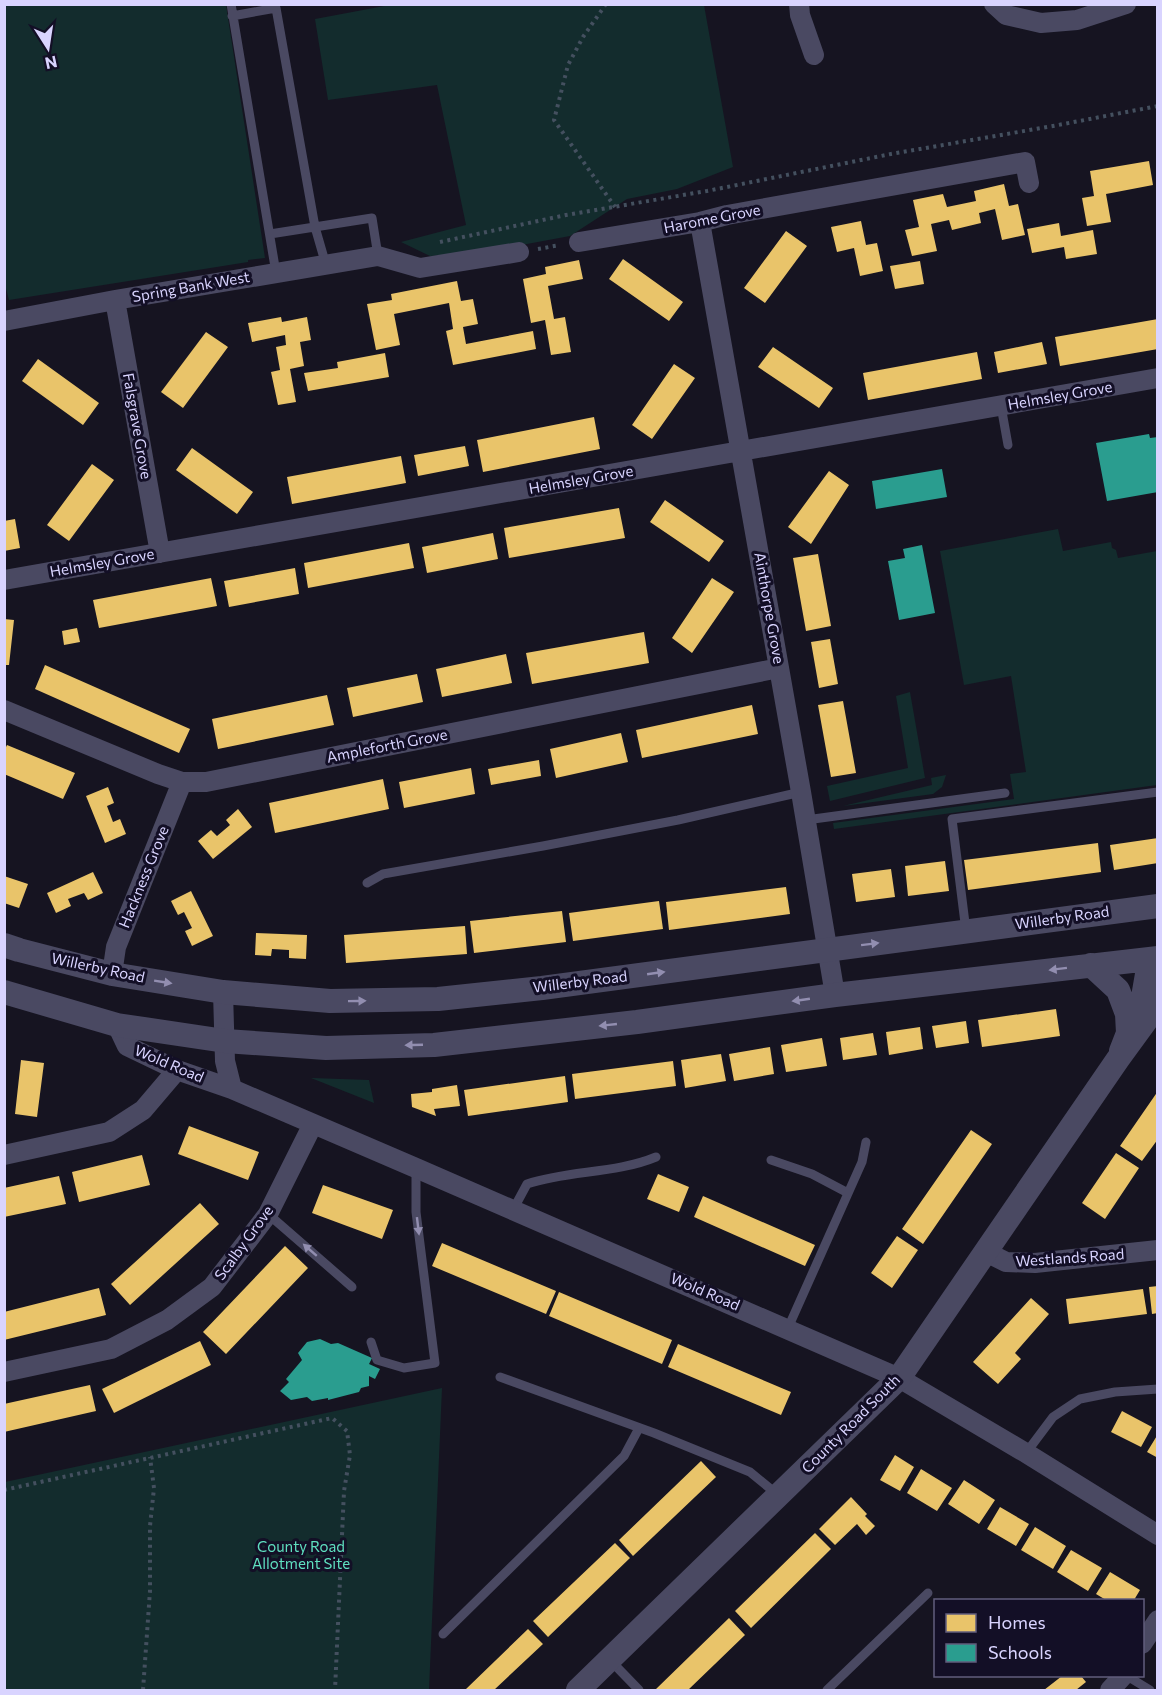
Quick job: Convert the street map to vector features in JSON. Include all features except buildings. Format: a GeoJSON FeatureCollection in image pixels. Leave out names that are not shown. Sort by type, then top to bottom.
{"type":"FeatureCollection","features":[{"type":"Feature","properties":{"kind":"street"},"geometry":{"type":"LineString","coordinates":[[799,4],[800,15],[814,55]]}},
{"type":"Feature","properties":{"kind":"street"},"geometry":{"type":"LineString","coordinates":[[994,4],[1006,15],[1041,23],[1077,20],[1126,4]]}},
{"type":"Feature","properties":{"kind":"street","name":"Harome Grove"},"geometry":{"type":"LineString","coordinates":[[579,242],[1025,162],[1029,183]]}},
{"type":"Feature","properties":{"kind":"street","name":"Ainthorpe Grove"},"geometry":{"type":"LineString","coordinates":[[700,222],[829,949],[835,995]]}},
{"type":"Feature","properties":{"kind":"street"},"geometry":{"type":"LineString","coordinates":[[378,256],[420,268],[519,252]]}},
{"type":"Feature","properties":{"kind":"street","name":"Spring Bank West"},"geometry":{"type":"LineString","coordinates":[[4,321],[378,256]]}},
{"type":"Feature","properties":{"kind":"street","name":"Falsgrave Grove"},"geometry":{"type":"LineString","coordinates":[[115,300],[160,553]]}},
{"type":"Feature","properties":{"kind":"street","name":"Helmsley Grove"},"geometry":{"type":"LineString","coordinates":[[4,580],[1158,378]]}},
{"type":"Feature","properties":{"kind":"street","name":"Ampleforth Grove"},"geometry":{"type":"LineString","coordinates":[[4,710],[158,774],[182,782],[206,782],[779,668]]}},
{"type":"Feature","properties":{"kind":"street","name":"Hackness Grove"},"geometry":{"type":"LineString","coordinates":[[112,974],[116,947],[182,782]]}},
{"type":"Feature","properties":{"kind":"street","name":"Willerby Road"},"geometry":{"type":"LineString","coordinates":[[4,945],[112,974],[223,992],[330,1001],[438,999],[554,986],[966,931],[1157,910]]}},
{"type":"Feature","properties":{"kind":"street"},"geometry":{"type":"LineString","coordinates":[[4,992],[117,1025],[225,1041],[326,1047],[434,1045],[637,1022],[835,995],[1158,958]]}},
{"type":"Feature","properties":{"kind":"street","name":"County Road South"},"geometry":{"type":"LineString","coordinates":[[1118,1059],[1142,1003],[1147,974],[1158,962]]}},
{"type":"Feature","properties":{"kind":"street"},"geometry":{"type":"LineString","coordinates":[[1091,965],[1118,990],[1127,1014],[1128,1033]]}},
{"type":"Feature","properties":{"kind":"street","name":"Wold Road"},"geometry":{"type":"LineString","coordinates":[[223,992],[225,1061],[232,1089]]}},
{"type":"Feature","properties":{"kind":"street","name":"County Road South"},"geometry":{"type":"LineString","coordinates":[[578,1690],[899,1378],[1158,1004]]}},
{"type":"Feature","properties":{"kind":"street","name":"Wold Road"},"geometry":{"type":"LineString","coordinates":[[117,1025],[127,1046],[177,1070],[232,1089],[899,1378],[1158,1535]]}},
{"type":"Feature","properties":{"kind":"street"},"geometry":{"type":"LineString","coordinates":[[4,1155],[109,1132],[143,1110],[177,1070]]}},
{"type":"Feature","properties":{"kind":"street","name":"Scalby Grove"},"geometry":{"type":"LineString","coordinates":[[4,1372],[111,1349],[167,1320],[212,1287],[268,1214],[314,1124]]}},
{"type":"Feature","properties":{"kind":"street","name":"Westlands Road"},"geometry":{"type":"LineString","coordinates":[[986,1252],[1006,1262],[1035,1263],[1158,1250]]}},
{"type":"Feature","properties":{"kind":"street"},"geometry":{"type":"LineString","coordinates":[[1144,1642],[1158,1620]]}},
{"type":"Feature","properties":{"kind":"street"},"geometry":{"type":"LineString","coordinates":[[1110,1690],[1124,1677]]}},
{"type":"Feature","properties":{"kind":"lane"},"geometry":{"type":"LineString","coordinates":[[231,4],[276,273]]}},
{"type":"Feature","properties":{"kind":"lane"},"geometry":{"type":"LineString","coordinates":[[232,16],[276,8],[315,227],[326,265]]}},
{"type":"Feature","properties":{"kind":"lane"},"geometry":{"type":"LineString","coordinates":[[270,234],[372,218],[378,256]]}},
{"type":"Feature","properties":{"kind":"lane"},"geometry":{"type":"LineString","coordinates":[[1001,406],[1008,445]]}},
{"type":"Feature","properties":{"kind":"lane"},"geometry":{"type":"LineString","coordinates":[[367,883],[383,874],[678,820],[801,792]]}},
{"type":"Feature","properties":{"kind":"lane"},"geometry":{"type":"LineString","coordinates":[[966,931],[952,819],[1158,792]]}},
{"type":"Feature","properties":{"kind":"lane"},"geometry":{"type":"LineString","coordinates":[[806,820],[1005,793]]}},
{"type":"Feature","properties":{"kind":"lane"},"geometry":{"type":"LineString","coordinates":[[788,1328],[862,1162],[866,1142]]}},
{"type":"Feature","properties":{"kind":"lane"},"geometry":{"type":"LineString","coordinates":[[513,1210],[527,1184],[544,1178],[639,1164],[656,1157]]}},
{"type":"Feature","properties":{"kind":"lane"},"geometry":{"type":"LineString","coordinates":[[771,1160],[812,1174],[848,1193]]}},
{"type":"Feature","properties":{"kind":"lane"},"geometry":{"type":"LineString","coordinates":[[372,1342],[377,1360],[404,1368],[435,1363],[416,1212],[416,1168]]}},
{"type":"Feature","properties":{"kind":"lane"},"geometry":{"type":"LineString","coordinates":[[268,1214],[352,1287]]}},
{"type":"Feature","properties":{"kind":"lane"},"geometry":{"type":"LineString","coordinates":[[500,1377],[750,1472],[778,1495]]}},
{"type":"Feature","properties":{"kind":"lane"},"geometry":{"type":"LineString","coordinates":[[1026,1453],[1053,1417],[1080,1399],[1115,1392],[1158,1389]]}},
{"type":"Feature","properties":{"kind":"lane"},"geometry":{"type":"LineString","coordinates":[[443,1634],[624,1456],[639,1428]]}},
{"type":"Feature","properties":{"kind":"lane"},"geometry":{"type":"LineString","coordinates":[[827,1690],[928,1593]]}},
{"type":"Feature","properties":{"kind":"lane"},"geometry":{"type":"LineString","coordinates":[[609,1659],[639,1690]]}},
{"type":"Feature","properties":{"kind":"lane"},"geometry":{"type":"LineString","coordinates":[[1127,1677],[1150,1690]]}},
{"type":"Feature","properties":{"kind":"path"},"geometry":{"type":"LineString","coordinates":[[606,4],[583,37],[568,66],[554,120],[615,207]]}},
{"type":"Feature","properties":{"kind":"path"},"geometry":{"type":"LineString","coordinates":[[433,244],[566,215],[1158,106]]}},
{"type":"Feature","properties":{"kind":"path"},"geometry":{"type":"LineString","coordinates":[[519,252],[579,242]]}},
{"type":"Feature","properties":{"kind":"path"},"geometry":{"type":"LineString","coordinates":[[4,1490],[332,1418],[346,1431],[350,1455],[344,1491],[335,1690]]}},
{"type":"Feature","properties":{"kind":"path"},"geometry":{"type":"LineString","coordinates":[[143,1690],[150,1591],[150,1526],[154,1488],[150,1457]]}},
{"type":"Feature","properties":{"kind":"green space"},"geometry":{"type":"Polygon","coordinates":[[[395,4],[704,5],[733,167],[677,189],[627,199],[570,236],[479,253],[430,256],[401,242],[466,225],[437,85],[328,100],[315,19],[395,4]]]}},
{"type":"Feature","properties":{"kind":"green space"},"geometry":{"type":"Polygon","coordinates":[[[4,5],[226,5],[265,258],[9,300],[4,281],[4,5]]]}},
{"type":"Feature","properties":{"kind":"green space"},"geometry":{"type":"Polygon","coordinates":[[[1058,529],[1063,551],[1111,542],[1118,558],[1157,551],[1157,785],[834,829],[833,823],[1014,799],[1010,774],[1026,772],[1011,676],[964,685],[940,551],[1058,529]]]}},
{"type":"Feature","properties":{"kind":"green space"},"geometry":{"type":"Polygon","coordinates":[[[910,692],[925,778],[830,801],[827,786],[908,768],[896,696],[910,692]]]}},
{"type":"Feature","properties":{"kind":"green space"},"geometry":{"type":"Polygon","coordinates":[[[946,775],[942,787],[933,794],[843,806],[932,785],[931,778],[946,775]]]}},
{"type":"Feature","properties":{"kind":"green space"},"geometry":{"type":"Polygon","coordinates":[[[311,1078],[369,1080],[374,1103],[311,1078]]]}},
{"type":"Feature","properties":{"kind":"green space","name":"County Road Allotment Site"},"geometry":{"type":"Polygon","coordinates":[[[442,1388],[429,1690],[5,1690],[5,1482],[442,1388]]]}}]}
